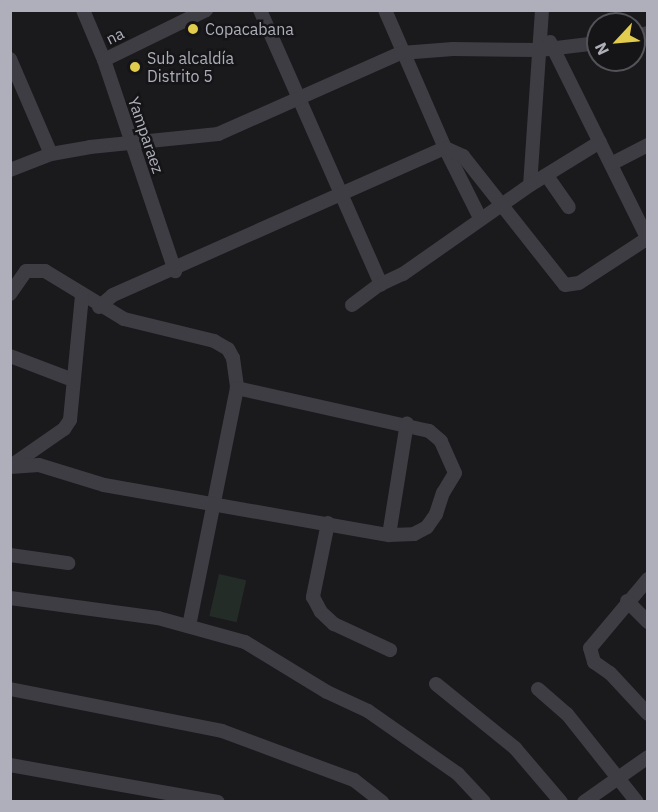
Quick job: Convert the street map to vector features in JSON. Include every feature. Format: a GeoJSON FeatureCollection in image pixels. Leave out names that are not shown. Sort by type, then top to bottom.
{"type":"FeatureCollection","features":[{"type":"Feature","properties":{"kind":"street","name":"Yamparaez"},"geometry":{"type":"LineString","coordinates":[[83,10],[104,60],[175,270]]}},
{"type":"Feature","properties":{"kind":"street","name":"na"},"geometry":{"type":"LineString","coordinates":[[104,60],[186,15],[206,10]]}},
{"type":"Feature","properties":{"kind":"street"},"geometry":{"type":"LineString","coordinates":[[260,10],[297,100],[381,284]]}},
{"type":"Feature","properties":{"kind":"street"},"geometry":{"type":"LineString","coordinates":[[385,10],[401,53],[480,218]]}},
{"type":"Feature","properties":{"kind":"street"},"geometry":{"type":"LineString","coordinates":[[530,185],[547,50],[540,14]]}},
{"type":"Feature","properties":{"kind":"street"},"geometry":{"type":"LineString","coordinates":[[10,170],[51,154],[218,134],[401,53],[453,49],[547,50],[586,45]]}},
{"type":"Feature","properties":{"kind":"street"},"geometry":{"type":"LineString","coordinates":[[99,306],[112,296],[175,270],[445,148],[463,156],[565,285],[579,283],[647,238],[600,142],[547,50]]}},
{"type":"Feature","properties":{"kind":"street"},"geometry":{"type":"LineString","coordinates":[[10,59],[51,154]]}},
{"type":"Feature","properties":{"kind":"street"},"geometry":{"type":"LineString","coordinates":[[352,305],[381,284],[403,274],[500,203],[600,142]]}},
{"type":"Feature","properties":{"kind":"street"},"geometry":{"type":"LineString","coordinates":[[611,164],[648,145]]}},
{"type":"Feature","properties":{"kind":"street"},"geometry":{"type":"LineString","coordinates":[[547,176],[568,207]]}},
{"type":"Feature","properties":{"kind":"street"},"geometry":{"type":"LineString","coordinates":[[10,294],[19,277],[33,269],[45,271],[99,306],[152,328],[214,341],[228,349],[233,358],[237,388],[216,502],[189,626]]}},
{"type":"Feature","properties":{"kind":"street"},"geometry":{"type":"LineString","coordinates":[[10,466],[64,429],[70,420],[82,296]]}},
{"type":"Feature","properties":{"kind":"street"},"geometry":{"type":"LineString","coordinates":[[10,356],[73,380]]}},
{"type":"Feature","properties":{"kind":"street"},"geometry":{"type":"LineString","coordinates":[[10,466],[39,465],[104,485],[216,502],[389,535],[414,534],[427,527],[455,473],[441,441],[429,431],[407,423],[237,388]]}},
{"type":"Feature","properties":{"kind":"street"},"geometry":{"type":"LineString","coordinates":[[389,535],[407,423]]}},
{"type":"Feature","properties":{"kind":"street"},"geometry":{"type":"LineString","coordinates":[[328,523],[313,597],[321,612],[334,624],[390,650]]}},
{"type":"Feature","properties":{"kind":"street"},"geometry":{"type":"LineString","coordinates":[[10,555],[68,563]]}},
{"type":"Feature","properties":{"kind":"street"},"geometry":{"type":"LineString","coordinates":[[648,579],[627,601],[590,648],[594,662],[610,673],[648,714]]}},
{"type":"Feature","properties":{"kind":"street"},"geometry":{"type":"LineString","coordinates":[[10,598],[158,618],[245,642],[327,692],[368,711],[458,774],[484,801]]}},
{"type":"Feature","properties":{"kind":"street"},"geometry":{"type":"LineString","coordinates":[[627,601],[648,622]]}},
{"type":"Feature","properties":{"kind":"street"},"geometry":{"type":"LineString","coordinates":[[436,684],[515,748],[561,801]]}},
{"type":"Feature","properties":{"kind":"street"},"geometry":{"type":"LineString","coordinates":[[10,689],[222,731],[285,752],[354,780],[382,801]]}},
{"type":"Feature","properties":{"kind":"street"},"geometry":{"type":"LineString","coordinates":[[538,689],[567,714],[637,801]]}},
{"type":"Feature","properties":{"kind":"street"},"geometry":{"type":"LineString","coordinates":[[584,801],[648,757]]}},
{"type":"Feature","properties":{"kind":"street"},"geometry":{"type":"LineString","coordinates":[[10,765],[218,801]]}},
{"type":"Feature","properties":{"kind":"shaded area"},"geometry":{"type":"Polygon","coordinates":[[[219,574],[246,580],[237,622],[209,616],[219,574]]]}},
{"type":"Feature","properties":{"kind":"place","name":"Copacabana"},"geometry":{"type":"Point","coordinates":[193,29]}},
{"type":"Feature","properties":{"kind":"place","name":"Sub alcaldía Distrito 5"},"geometry":{"type":"Point","coordinates":[135,67]}}]}
